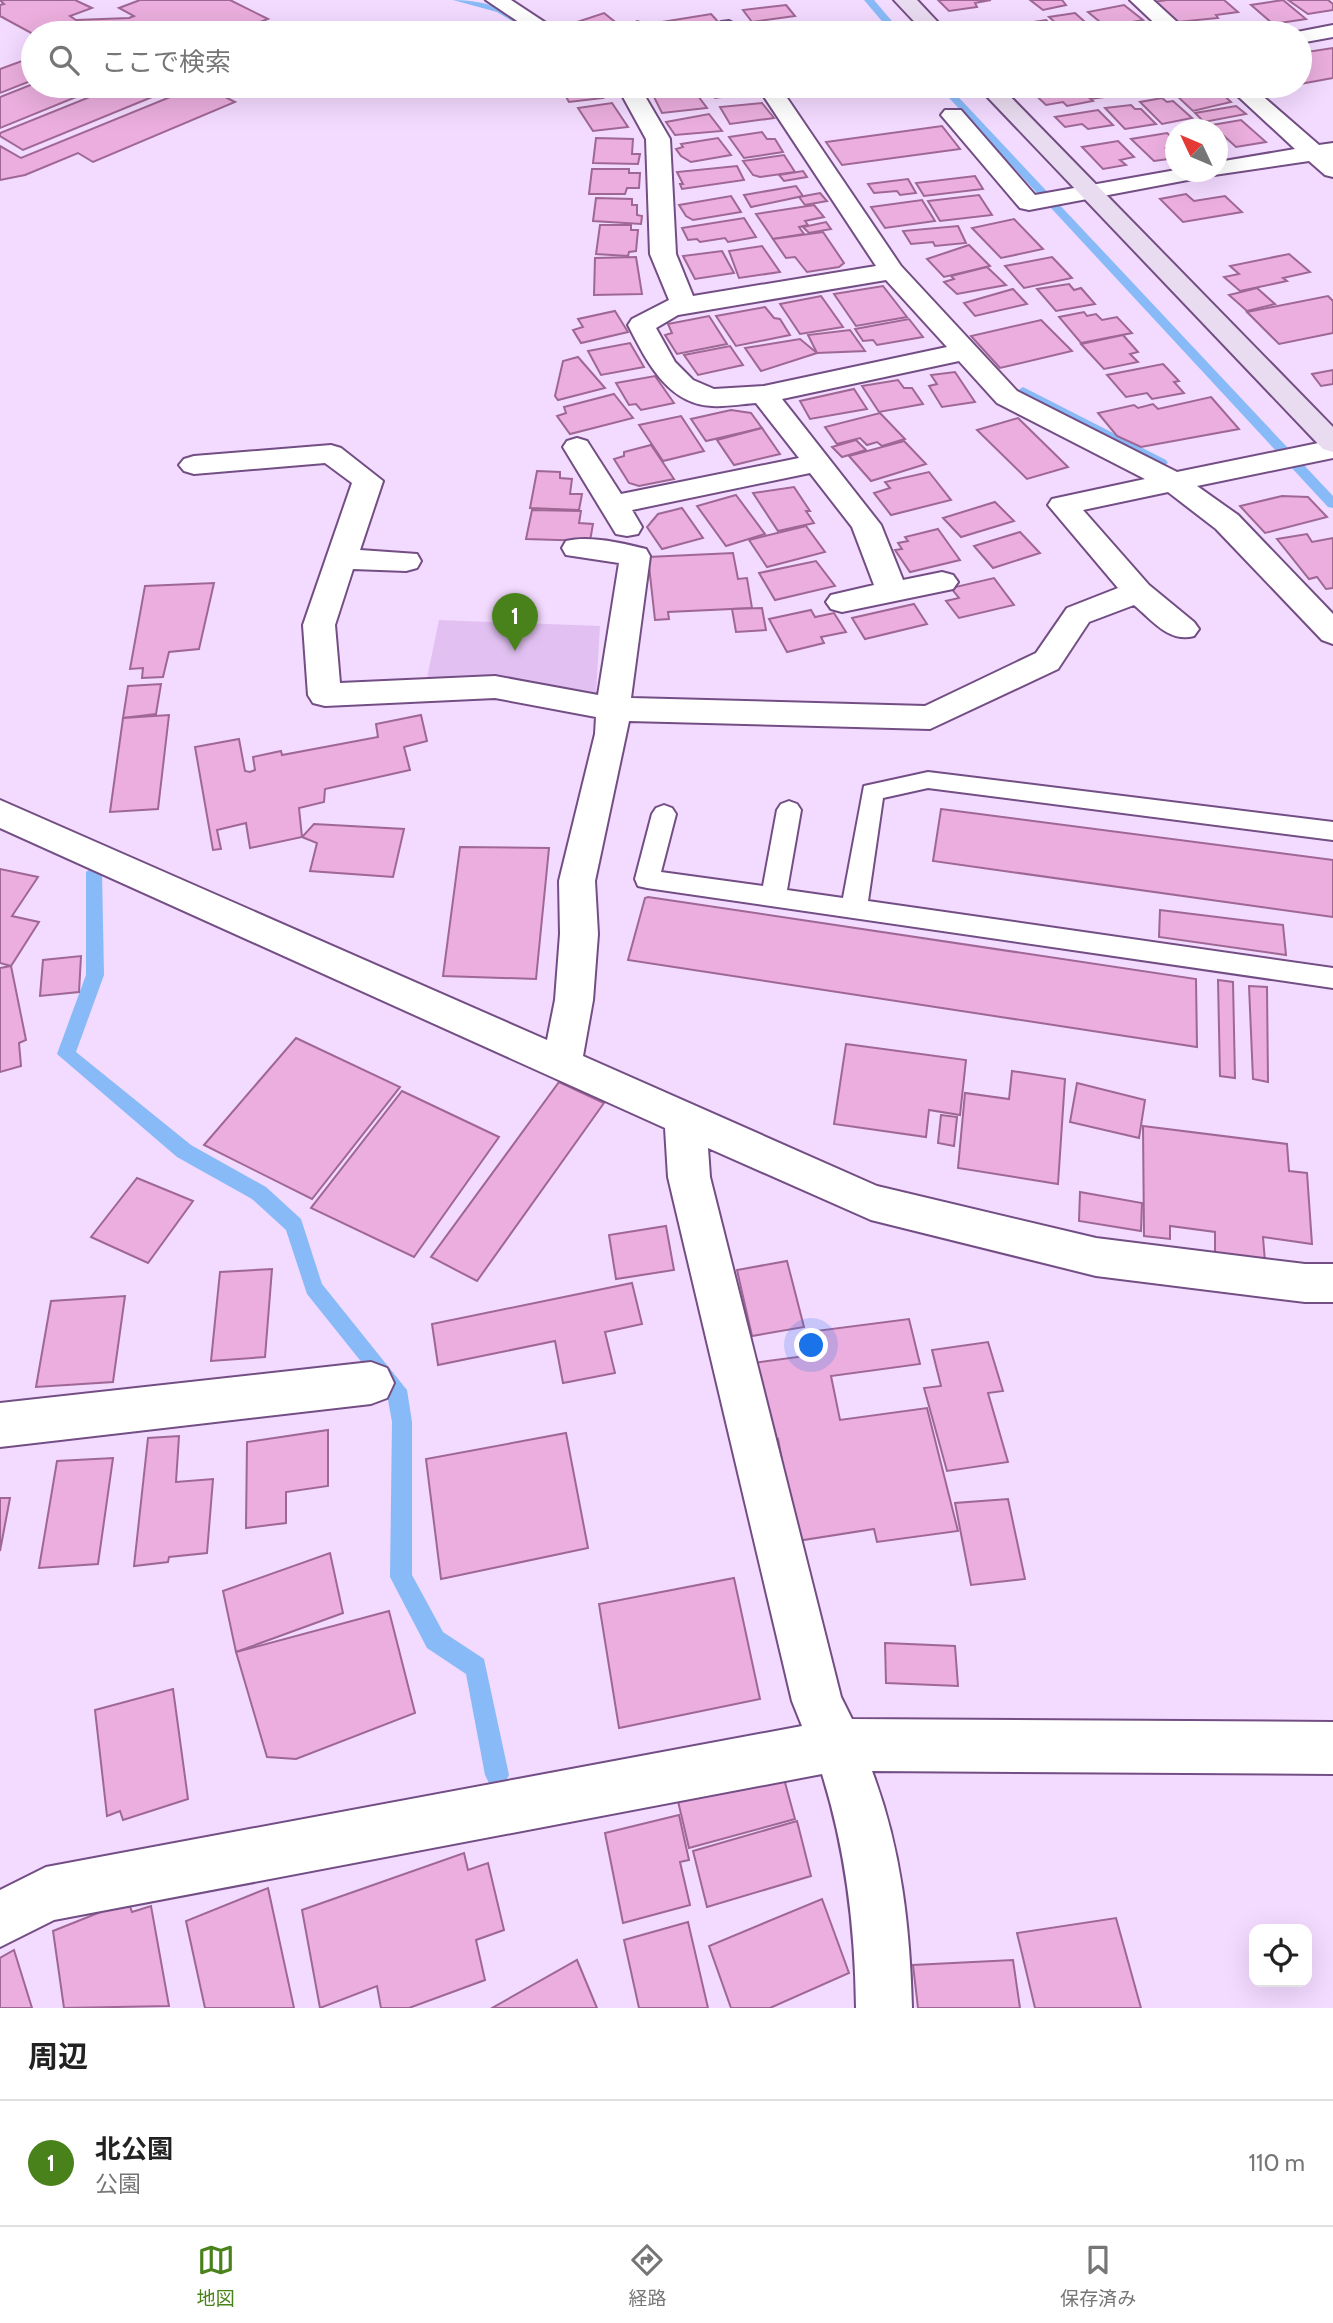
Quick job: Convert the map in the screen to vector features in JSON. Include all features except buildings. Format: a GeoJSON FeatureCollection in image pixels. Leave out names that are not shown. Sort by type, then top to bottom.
{"type":"FeatureCollection","features":[{"type":"Feature","properties":{"kind":"street"},"geometry":{"type":"LineString","coordinates":[[496,0],[530,21]]}},
{"type":"Feature","properties":{"kind":"street"},"geometry":{"type":"LineString","coordinates":[[905,0],[925,21]]}},
{"type":"Feature","properties":{"kind":"street"},"geometry":{"type":"LineString","coordinates":[[1140,0],[1164,21]]}},
{"type":"Feature","properties":{"kind":"street"},"geometry":{"type":"LineString","coordinates":[[1312,35],[1333,31]]}},
{"type":"Feature","properties":{"kind":"street"},"geometry":{"type":"LineString","coordinates":[[635,98],[659,139],[663,254],[684,305]]}},
{"type":"Feature","properties":{"kind":"street"},"geometry":{"type":"LineString","coordinates":[[776,98],[892,271],[963,352],[1007,397],[1173,482],[1227,522],[1333,633]]}},
{"type":"Feature","properties":{"kind":"street"},"geometry":{"type":"LineString","coordinates":[[1000,98],[1333,443]]}},
{"type":"Feature","properties":{"kind":"street"},"geometry":{"type":"LineString","coordinates":[[1254,98],[1323,151],[1333,170]]}},
{"type":"Feature","properties":{"kind":"street"},"geometry":{"type":"LineString","coordinates":[[953,115],[1029,203],[1165,178]]}},
{"type":"Feature","properties":{"kind":"street"},"geometry":{"type":"LineString","coordinates":[[1228,167],[1323,151]]}},
{"type":"Feature","properties":{"kind":"street"},"geometry":{"type":"LineString","coordinates":[[892,271],[684,305],[670,308],[640,325],[663,366],[683,386],[711,398],[764,394],[963,352]]}},
{"type":"Feature","properties":{"kind":"street"},"geometry":{"type":"LineString","coordinates":[[764,394],[866,525],[892,591]]}},
{"type":"Feature","properties":{"kind":"street"},"geometry":{"type":"LineString","coordinates":[[577,447],[630,532]]}},
{"type":"Feature","properties":{"kind":"street"},"geometry":{"type":"LineString","coordinates":[[1183,629],[1138,592],[1063,505],[1333,449]]}},
{"type":"Feature","properties":{"kind":"street"},"geometry":{"type":"LineString","coordinates":[[194,465],[331,454],[368,481],[319,625],[325,695],[495,687],[613,709],[930,718],[1047,661],[1078,615],[1138,592]]}},
{"type":"Feature","properties":{"kind":"street"},"geometry":{"type":"LineString","coordinates":[[614,505],[817,463]]}},
{"type":"Feature","properties":{"kind":"street"},"geometry":{"type":"LineString","coordinates":[[562,1063],[574,1000],[579,934],[577,881],[612,734],[613,709],[635,556],[577,548]]}},
{"type":"Feature","properties":{"kind":"street"},"geometry":{"type":"LineString","coordinates":[[341,559],[406,561]]}},
{"type":"Feature","properties":{"kind":"street"},"geometry":{"type":"LineString","coordinates":[[842,602],[942,582]]}},
{"type":"Feature","properties":{"kind":"street"},"geometry":{"type":"LineString","coordinates":[[0,813],[871,1202],[1096,1257],[1305,1283],[1333,1283]]}},
{"type":"Feature","properties":{"kind":"street"},"geometry":{"type":"LineString","coordinates":[[685,1118],[689,1177],[817,1701],[839,1745],[863,1816],[885,1948],[884,2008]]}},
{"type":"Feature","properties":{"kind":"street"},"geometry":{"type":"LineString","coordinates":[[0,1425],[371,1383]]}},
{"type":"Feature","properties":{"kind":"street"},"geometry":{"type":"LineString","coordinates":[[0,1920],[46,1894],[839,1745],[1333,1748]]}},
{"type":"Feature","properties":{"kind":"lane"},"geometry":{"type":"LineString","coordinates":[[854,911],[872,792],[928,780],[1333,831]]}},
{"type":"Feature","properties":{"kind":"lane"},"geometry":{"type":"LineString","coordinates":[[773,897],[789,810]]}},
{"type":"Feature","properties":{"kind":"lane"},"geometry":{"type":"LineString","coordinates":[[664,814],[647,879],[854,911],[1333,978]]}},
{"type":"Feature","properties":{"kind":"shaded area"},"geometry":{"type":"Polygon","coordinates":[[[439,620],[600,626],[596,693],[514,677],[427,678],[439,620]]]}},
{"type":"Feature","properties":{"kind":"waterway"},"geometry":{"type":"LineString","coordinates":[[458,0],[500,10],[518,21]]}},
{"type":"Feature","properties":{"kind":"waterway"},"geometry":{"type":"LineString","coordinates":[[869,0],[887,21]]}},
{"type":"Feature","properties":{"kind":"waterway"},"geometry":{"type":"LineString","coordinates":[[954,98],[1333,504]]}},
{"type":"Feature","properties":{"kind":"waterway"},"geometry":{"type":"LineString","coordinates":[[1023,391],[1161,463]]}},
{"type":"Feature","properties":{"kind":"waterway"},"geometry":{"type":"LineString","coordinates":[[94,872],[95,975],[66,1054],[184,1151],[259,1193],[294,1225],[314,1288],[397,1390],[402,1422],[401,1577],[435,1640],[476,1667],[497,1775]]}},
{"type":"Feature","properties":{"kind":"place","name":"北公園"},"geometry":{"type":"Point","coordinates":[515,651]}}]}
